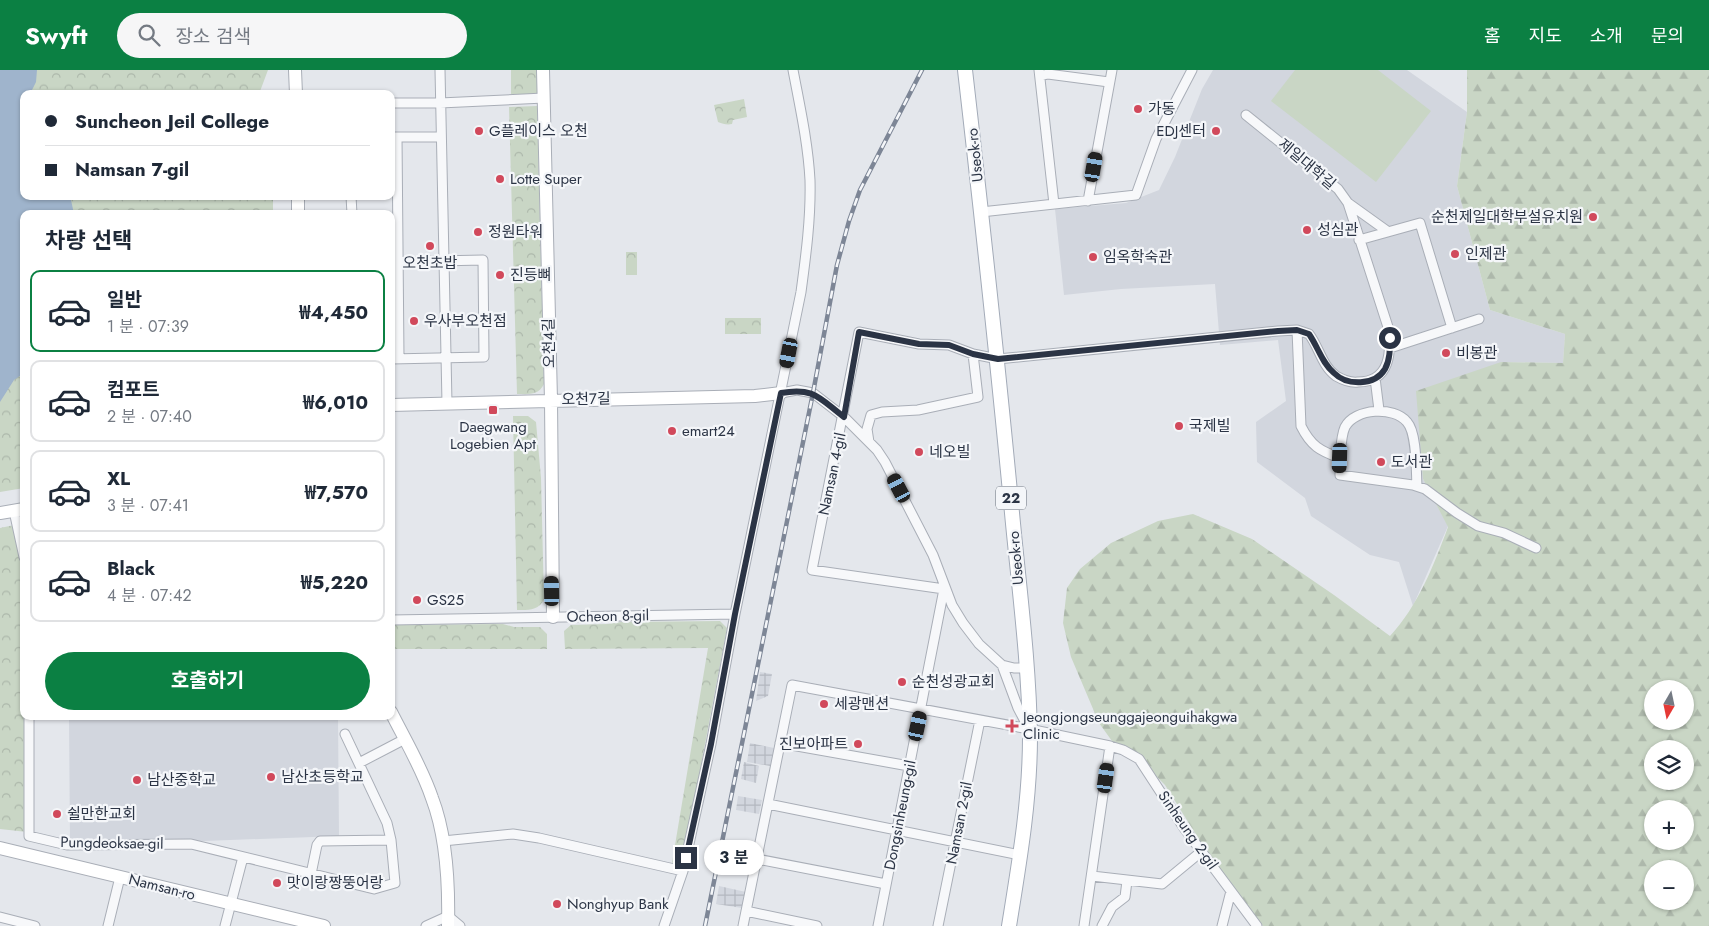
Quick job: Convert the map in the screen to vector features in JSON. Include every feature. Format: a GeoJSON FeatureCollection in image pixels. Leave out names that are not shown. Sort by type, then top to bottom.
{"type":"FeatureCollection","features":[{"type":"Feature","properties":{"kind":"main road","name":"Useok-ro"},"geometry":{"type":"LineString","coordinates":[[965,70],[998,359],[1027,668],[1028,784],[1009,926]]}},
{"type":"Feature","properties":{"kind":"street"},"geometry":{"type":"LineString","coordinates":[[295,70],[296,90]]}},
{"type":"Feature","properties":{"kind":"street"},"geometry":{"type":"LineString","coordinates":[[440,70],[447,403]]}},
{"type":"Feature","properties":{"kind":"street","name":"오천4길"},"geometry":{"type":"LineString","coordinates":[[543,70],[551,400],[552,617]]}},
{"type":"Feature","properties":{"kind":"street"},"geometry":{"type":"LineString","coordinates":[[664,926],[682,871],[711,744],[735,614],[801,292],[810,200],[810,181],[806,136],[794,70]]}},
{"type":"Feature","properties":{"kind":"street"},"geometry":{"type":"LineString","coordinates":[[1088,201],[1112,70]]}},
{"type":"Feature","properties":{"kind":"street"},"geometry":{"type":"LineString","coordinates":[[981,212],[1136,195],[1156,139],[1192,70]]}},
{"type":"Feature","properties":{"kind":"street"},"geometry":{"type":"LineString","coordinates":[[1054,204],[1039,73],[1109,82]]}},
{"type":"Feature","properties":{"kind":"street"},"geometry":{"type":"LineString","coordinates":[[395,103],[440,103],[544,98]]}},
{"type":"Feature","properties":{"kind":"street","name":"제일대학길"},"geometry":{"type":"LineString","coordinates":[[1246,115],[1338,189],[1348,203],[1388,327],[1390,348],[1386,367],[1375,378]]}},
{"type":"Feature","properties":{"kind":"street"},"geometry":{"type":"LineString","coordinates":[[395,137],[441,137]]}},
{"type":"Feature","properties":{"kind":"street"},"geometry":{"type":"LineString","coordinates":[[1348,203],[1388,232]]}},
{"type":"Feature","properties":{"kind":"street"},"geometry":{"type":"LineString","coordinates":[[1359,240],[1420,223],[1452,328]]}},
{"type":"Feature","properties":{"kind":"street"},"geometry":{"type":"LineString","coordinates":[[483,260],[484,357],[395,359],[395,262],[444,261],[483,260]]}},
{"type":"Feature","properties":{"kind":"street"},"geometry":{"type":"LineString","coordinates":[[1390,348],[1480,319]]}},
{"type":"Feature","properties":{"kind":"street"},"geometry":{"type":"LineString","coordinates":[[1297,330],[1301,426],[1320,451],[1340,458]]}},
{"type":"Feature","properties":{"kind":"street"},"geometry":{"type":"LineString","coordinates":[[869,442],[868,419],[871,415],[882,412],[918,410],[978,397],[973,354],[998,359],[1297,330],[1309,334],[1335,375],[1344,380],[1354,382],[1364,382],[1375,378],[1379,410]]}},
{"type":"Feature","properties":{"kind":"street","name":"Namsan 4-gil"},"geometry":{"type":"LineString","coordinates":[[945,589],[812,570],[844,417],[859,332],[919,344],[949,345],[973,354]]}},
{"type":"Feature","properties":{"kind":"street"},"geometry":{"type":"LineString","coordinates":[[781,393],[797,390],[813,393],[844,417],[877,450],[933,554],[945,589],[957,613],[979,644],[1002,665],[1018,708],[1029,729]]}},
{"type":"Feature","properties":{"kind":"street","name":"오천7길"},"geometry":{"type":"LineString","coordinates":[[395,405],[755,396],[781,393]]}},
{"type":"Feature","properties":{"kind":"street"},"geometry":{"type":"LineString","coordinates":[[1417,486],[1413,431],[1408,422],[1400,416],[1379,410],[1349,422],[1341,442],[1340,475],[1417,486],[1425,489],[1478,526],[1504,533],[1536,548]]}},
{"type":"Feature","properties":{"kind":"street"},"geometry":{"type":"LineString","coordinates":[[0,513],[19,510]]}},
{"type":"Feature","properties":{"kind":"street","name":"Dongsinheung-gil"},"geometry":{"type":"LineString","coordinates":[[878,926],[945,589]]}},
{"type":"Feature","properties":{"kind":"street","name":"Ocheon 8-gil"},"geometry":{"type":"LineString","coordinates":[[395,620],[735,614]]}},
{"type":"Feature","properties":{"kind":"street"},"geometry":{"type":"LineString","coordinates":[[1002,665],[1014,668],[1027,668]]}},
{"type":"Feature","properties":{"kind":"street"},"geometry":{"type":"LineString","coordinates":[[743,926],[792,686],[1029,729]]}},
{"type":"Feature","properties":{"kind":"street","name":"Pungdeoksae-gil"},"geometry":{"type":"LineString","coordinates":[[30,720],[29,836],[67,845],[191,844],[374,889],[395,883],[391,840],[387,823],[345,734]]}},
{"type":"Feature","properties":{"kind":"street"},"geometry":{"type":"LineString","coordinates":[[395,720],[433,799],[443,841],[448,921]]}},
{"type":"Feature","properties":{"kind":"street","name":"Namsan 2-gil"},"geometry":{"type":"LineString","coordinates":[[938,926],[980,720]]}},
{"type":"Feature","properties":{"kind":"street","name":"Sinheung 2-gil"},"geometry":{"type":"LineString","coordinates":[[1029,729],[1110,746],[1128,752],[1139,759],[1184,828],[1257,926]]}},
{"type":"Feature","properties":{"kind":"street"},"geometry":{"type":"LineString","coordinates":[[359,763],[405,739]]}},
{"type":"Feature","properties":{"kind":"street"},"geometry":{"type":"LineString","coordinates":[[780,743],[909,766]]}},
{"type":"Feature","properties":{"kind":"street"},"geometry":{"type":"LineString","coordinates":[[1084,926],[1110,746]]}},
{"type":"Feature","properties":{"kind":"street"},"geometry":{"type":"LineString","coordinates":[[768,804],[1020,855]]}},
{"type":"Feature","properties":{"kind":"street"},"geometry":{"type":"LineString","coordinates":[[443,841],[513,834],[539,838],[682,871]]}},
{"type":"Feature","properties":{"kind":"street"},"geometry":{"type":"LineString","coordinates":[[311,874],[317,846],[320,841],[391,840]]}},
{"type":"Feature","properties":{"kind":"street","name":"Namsan-ro"},"geometry":{"type":"LineString","coordinates":[[0,848],[324,926]]}},
{"type":"Feature","properties":{"kind":"street"},"geometry":{"type":"LineString","coordinates":[[1092,876],[1162,884],[1202,851]]}},
{"type":"Feature","properties":{"kind":"street"},"geometry":{"type":"LineString","coordinates":[[225,926],[243,857]]}},
{"type":"Feature","properties":{"kind":"street"},"geometry":{"type":"LineString","coordinates":[[756,859],[886,884]]}},
{"type":"Feature","properties":{"kind":"street"},"geometry":{"type":"LineString","coordinates":[[108,926],[120,877]]}},
{"type":"Feature","properties":{"kind":"street"},"geometry":{"type":"LineString","coordinates":[[1102,926],[1112,907],[1125,897],[1127,881]]}},
{"type":"Feature","properties":{"kind":"street"},"geometry":{"type":"LineString","coordinates":[[1222,926],[1231,891]]}},
{"type":"Feature","properties":{"kind":"street"},"geometry":{"type":"LineString","coordinates":[[746,911],[817,926]]}},
{"type":"Feature","properties":{"kind":"street"},"geometry":{"type":"LineString","coordinates":[[0,918],[35,926]]}},
{"type":"Feature","properties":{"kind":"street"},"geometry":{"type":"LineString","coordinates":[[426,926],[448,921],[460,926]]}},
{"type":"Feature","properties":{"kind":"shaded area"},"geometry":{"type":"Polygon","coordinates":[[[1213,70],[1407,70],[1467,112],[1457,186],[1490,310],[1565,334],[1563,363],[1501,362],[1423,479],[1448,526],[1413,606],[1399,562],[1370,555],[1311,516],[1305,498],[1257,462],[1256,422],[1286,401],[1278,340],[1220,345],[1215,284],[1121,289],[1064,295],[1055,209],[1126,203],[1159,190],[1175,157],[1202,89],[1213,70]]]}},
{"type":"Feature","properties":{"kind":"shaded area"},"geometry":{"type":"Polygon","coordinates":[[[760,672],[772,674],[768,696],[756,701],[760,672]]]}},
{"type":"Feature","properties":{"kind":"shaded area"},"geometry":{"type":"Polygon","coordinates":[[[69,720],[338,720],[339,836],[204,841],[70,842],[69,720]]]}},
{"type":"Feature","properties":{"kind":"shaded area"},"geometry":{"type":"Polygon","coordinates":[[[750,743],[774,748],[770,766],[747,762],[750,743]]]}},
{"type":"Feature","properties":{"kind":"shaded area"},"geometry":{"type":"Polygon","coordinates":[[[744,762],[759,766],[756,783],[741,779],[744,762]]]}},
{"type":"Feature","properties":{"kind":"shaded area"},"geometry":{"type":"Polygon","coordinates":[[[738,796],[762,800],[759,814],[736,810],[738,796]]]}},
{"type":"Feature","properties":{"kind":"shaded area"},"geometry":{"type":"Polygon","coordinates":[[[741,857],[752,859],[750,874],[739,872],[741,857]]]}},
{"type":"Feature","properties":{"kind":"shaded area"},"geometry":{"type":"Polygon","coordinates":[[[719,886],[746,892],[742,908],[716,904],[719,886]]]}},
{"type":"Feature","properties":{"kind":"green space"},"geometry":{"type":"Polygon","coordinates":[[[0,70],[268,70],[260,90],[20,90],[20,200],[273,200],[273,210],[20,210],[20,489],[0,492],[0,70]]]}},
{"type":"Feature","properties":{"kind":"green space"},"geometry":{"type":"Polygon","coordinates":[[[511,70],[538,70],[539,94],[511,94],[511,70]]]}},
{"type":"Feature","properties":{"kind":"green space"},"geometry":{"type":"Polygon","coordinates":[[[1295,70],[1378,70],[1431,111],[1376,182],[1271,101],[1295,70]]]}},
{"type":"Feature","properties":{"kind":"green space"},"geometry":{"type":"Polygon","coordinates":[[[1467,70],[1709,70],[1709,926],[1263,926],[1205,849],[1165,785],[1139,759],[1117,748],[1099,723],[1071,657],[1063,623],[1067,588],[1080,569],[1111,543],[1158,521],[1193,514],[1252,539],[1390,636],[1400,624],[1409,612],[1424,584],[1448,527],[1423,479],[1416,391],[1501,362],[1563,363],[1565,334],[1490,310],[1457,186],[1467,112],[1467,70]]]}},
{"type":"Feature","properties":{"kind":"green space"},"geometry":{"type":"Polygon","coordinates":[[[744,99],[747,117],[733,120],[732,124],[718,122],[714,105],[744,99]]]}},
{"type":"Feature","properties":{"kind":"green space"},"geometry":{"type":"Polygon","coordinates":[[[537,106],[544,384],[539,391],[529,394],[517,394],[509,107],[537,106]]]}},
{"type":"Feature","properties":{"kind":"green space"},"geometry":{"type":"Polygon","coordinates":[[[626,252],[637,252],[637,275],[626,275],[626,252]]]}},
{"type":"Feature","properties":{"kind":"green space"},"geometry":{"type":"Polygon","coordinates":[[[725,318],[761,318],[761,334],[725,334],[725,318]]]}},
{"type":"Feature","properties":{"kind":"green space"},"geometry":{"type":"Polygon","coordinates":[[[513,416],[528,416],[536,422],[541,478],[544,599],[536,608],[525,610],[517,610],[513,416]]]}},
{"type":"Feature","properties":{"kind":"green space"},"geometry":{"type":"Polygon","coordinates":[[[20,524],[20,720],[24,720],[27,832],[0,829],[0,528],[20,524]]]}},
{"type":"Feature","properties":{"kind":"green space"},"geometry":{"type":"Polygon","coordinates":[[[720,621],[727,628],[684,855],[672,863],[708,648],[565,649],[564,631],[571,625],[621,622],[720,621]]]}},
{"type":"Feature","properties":{"kind":"green space"},"geometry":{"type":"Polygon","coordinates":[[[503,624],[514,627],[540,627],[547,634],[547,649],[395,649],[395,625],[503,624]]]}},
{"type":"Feature","properties":{"kind":"water"},"geometry":{"type":"Polygon","coordinates":[[[0,70],[37,70],[36,82],[32,90],[20,90],[20,200],[71,200],[73,210],[20,210],[20,376],[14,380],[0,402],[0,70]]]}},
{"type":"Feature","properties":{"kind":"railway"},"geometry":{"type":"LineString","coordinates":[[705,926],[813,393],[837,265],[860,190],[922,70]]}},
{"type":"Feature","properties":{"kind":"place","name":"가동"},"geometry":{"type":"Point","coordinates":[1138,109]}},
{"type":"Feature","properties":{"kind":"place","name":"G플레이스 오천"},"geometry":{"type":"Point","coordinates":[479,131]}},
{"type":"Feature","properties":{"kind":"place","name":"EDJ센터"},"geometry":{"type":"Point","coordinates":[1216,131]}},
{"type":"Feature","properties":{"kind":"place","name":"Lotte Super"},"geometry":{"type":"Point","coordinates":[500,179]}},
{"type":"Feature","properties":{"kind":"place","name":"순천제일대학부설유치원"},"geometry":{"type":"Point","coordinates":[1593,217]}},
{"type":"Feature","properties":{"kind":"place","name":"성심관"},"geometry":{"type":"Point","coordinates":[1307,230]}},
{"type":"Feature","properties":{"kind":"place","name":"정원타워"},"geometry":{"type":"Point","coordinates":[478,232]}},
{"type":"Feature","properties":{"kind":"place","name":"오천초밥"},"geometry":{"type":"Point","coordinates":[430,246]}},
{"type":"Feature","properties":{"kind":"place","name":"인제관"},"geometry":{"type":"Point","coordinates":[1455,254]}},
{"type":"Feature","properties":{"kind":"place","name":"임옥학숙관"},"geometry":{"type":"Point","coordinates":[1093,257]}},
{"type":"Feature","properties":{"kind":"place","name":"진등뼈"},"geometry":{"type":"Point","coordinates":[500,275]}},
{"type":"Feature","properties":{"kind":"place","name":"우사부오천점"},"geometry":{"type":"Point","coordinates":[414,321]}},
{"type":"Feature","properties":{"kind":"place","name":"비봉관"},"geometry":{"type":"Point","coordinates":[1446,353]}},
{"type":"Feature","properties":{"kind":"place","name":"Daegwang Logebien Apt"},"geometry":{"type":"Point","coordinates":[493,410]}},
{"type":"Feature","properties":{"kind":"place","name":"국제빌"},"geometry":{"type":"Point","coordinates":[1179,426]}},
{"type":"Feature","properties":{"kind":"place","name":"emart24"},"geometry":{"type":"Point","coordinates":[672,431]}},
{"type":"Feature","properties":{"kind":"place","name":"네오빌"},"geometry":{"type":"Point","coordinates":[919,452]}},
{"type":"Feature","properties":{"kind":"place","name":"도서관"},"geometry":{"type":"Point","coordinates":[1381,462]}},
{"type":"Feature","properties":{"kind":"place","name":"GS25"},"geometry":{"type":"Point","coordinates":[417,600]}},
{"type":"Feature","properties":{"kind":"place","name":"순천성광교회"},"geometry":{"type":"Point","coordinates":[902,682]}},
{"type":"Feature","properties":{"kind":"place","name":"세광맨션"},"geometry":{"type":"Point","coordinates":[824,704]}},
{"type":"Feature","properties":{"kind":"place","name":"Jeongjongseunggajeonguihakgwa Clinic"},"geometry":{"type":"Point","coordinates":[1012,726]}},
{"type":"Feature","properties":{"kind":"place","name":"진보아파트"},"geometry":{"type":"Point","coordinates":[858,744]}},
{"type":"Feature","properties":{"kind":"place","name":"남산초등학교"},"geometry":{"type":"Point","coordinates":[271,777]}},
{"type":"Feature","properties":{"kind":"place","name":"남산중학교"},"geometry":{"type":"Point","coordinates":[137,780]}},
{"type":"Feature","properties":{"kind":"place","name":"쉴만한교회"},"geometry":{"type":"Point","coordinates":[57,814]}},
{"type":"Feature","properties":{"kind":"place","name":"맛이랑짱뚱어랑"},"geometry":{"type":"Point","coordinates":[277,883]}},
{"type":"Feature","properties":{"kind":"place","name":"Nonghyup Bank"},"geometry":{"type":"Point","coordinates":[557,904]}},
{"type":"Feature","properties":{"kind":"route"},"geometry":{"type":"LineString","coordinates":[[686,858],[711,744],[735,614],[781,393],[797,390],[813,393],[844,417],[859,332],[919,344],[949,345],[973,354],[998,359],[1297,330],[1309,334],[1328,368],[1335,375],[1344,380],[1354,382],[1364,382],[1381,374],[1389,359],[1390,338]]}}]}
